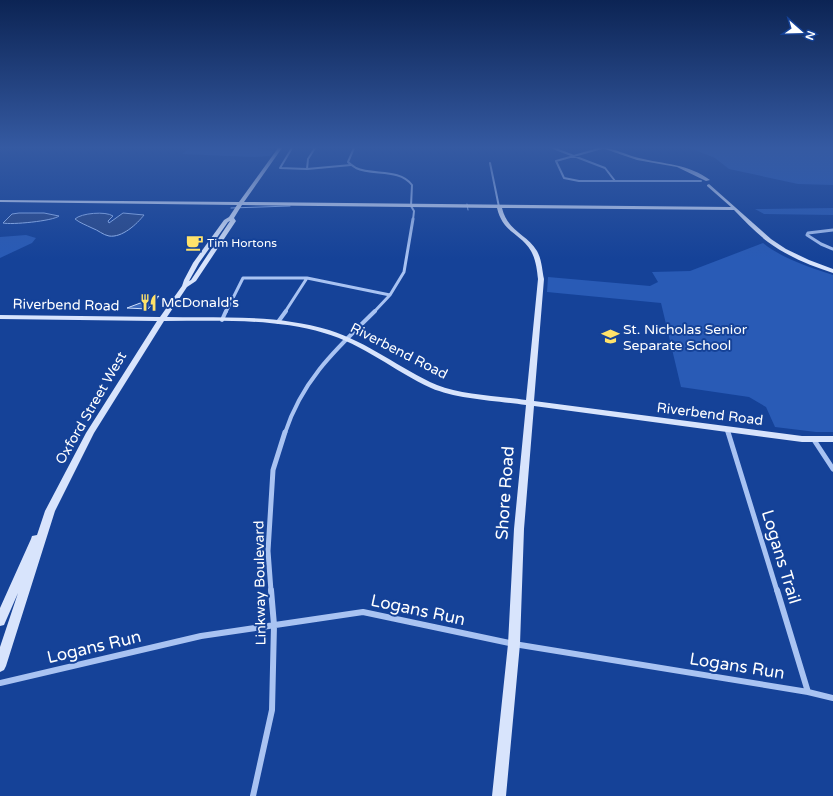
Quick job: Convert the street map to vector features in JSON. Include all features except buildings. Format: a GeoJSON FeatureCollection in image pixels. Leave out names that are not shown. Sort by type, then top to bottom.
{"type":"FeatureCollection","features":[{"type":"Feature","properties":{"kind":"street","name":"Oxford Street West"},"geometry":{"type":"LineString","coordinates":[[0,666],[50,511],[90,433],[162,319],[185,286],[193,280],[233,221],[231,218],[253,185]]}},
{"type":"Feature","properties":{"kind":"street","name":"Linkway Boulevard"},"geometry":{"type":"LineString","coordinates":[[253,796],[272,710],[274,625],[268,552],[273,470],[288,424],[309,382],[334,351],[349,339],[390,296],[404,272],[414,211],[411,206],[412,185]]}},
{"type":"Feature","properties":{"kind":"street"},"geometry":{"type":"LineString","coordinates":[[495,185],[499,207]]}},
{"type":"Feature","properties":{"kind":"street"},"geometry":{"type":"LineString","coordinates":[[709,185],[774,244],[807,261],[833,270]]}},
{"type":"Feature","properties":{"kind":"street"},"geometry":{"type":"LineString","coordinates":[[0,201],[736,209]]}},
{"type":"Feature","properties":{"kind":"street"},"geometry":{"type":"LineString","coordinates":[[0,208],[9,201]]}},
{"type":"Feature","properties":{"kind":"street","name":"Shore Road"},"geometry":{"type":"LineString","coordinates":[[499,207],[501,217],[507,227],[531,247],[537,257],[541,279],[519,529],[514,644],[499,796]]}},
{"type":"Feature","properties":{"kind":"street"},"geometry":{"type":"LineString","coordinates":[[833,230],[812,231],[807,235],[820,244],[833,250]]}},
{"type":"Feature","properties":{"kind":"street"},"geometry":{"type":"LineString","coordinates":[[222,320],[243,278],[317,279],[390,296]]}},
{"type":"Feature","properties":{"kind":"street"},"geometry":{"type":"LineString","coordinates":[[278,322],[295,300],[307,278]]}},
{"type":"Feature","properties":{"kind":"street","name":"Riverbend Road"},"geometry":{"type":"LineString","coordinates":[[0,317],[278,322],[314,328],[349,339],[368,348],[412,375],[434,386],[463,394],[814,440],[833,439]]}},
{"type":"Feature","properties":{"kind":"street","name":"Logans Trail"},"geometry":{"type":"LineString","coordinates":[[727,429],[808,692]]}},
{"type":"Feature","properties":{"kind":"street"},"geometry":{"type":"LineString","coordinates":[[814,440],[833,469]]}},
{"type":"Feature","properties":{"kind":"street"},"geometry":{"type":"LineString","coordinates":[[0,621],[50,511]]}},
{"type":"Feature","properties":{"kind":"street","name":"Logans Run"},"geometry":{"type":"LineString","coordinates":[[0,683],[201,636],[363,612],[514,644],[808,692],[833,698]]}},
{"type":"Feature","properties":{"kind":"shaded area"},"geometry":{"type":"Polygon","coordinates":[[[833,208],[833,215],[764,214],[755,209],[833,208]]]}},
{"type":"Feature","properties":{"kind":"shaded area"},"geometry":{"type":"Polygon","coordinates":[[[44,213],[59,216],[32,222],[3,223],[12,214],[44,213]]]}},
{"type":"Feature","properties":{"kind":"shaded area"},"geometry":{"type":"Polygon","coordinates":[[[123,213],[144,215],[129,230],[114,236],[105,235],[75,219],[82,215],[88,214],[110,214],[113,216],[108,221],[109,223],[123,213]]]}},
{"type":"Feature","properties":{"kind":"shaded area"},"geometry":{"type":"Polygon","coordinates":[[[26,235],[36,238],[32,243],[0,258],[0,237],[26,235]]]}},
{"type":"Feature","properties":{"kind":"shaded area"},"geometry":{"type":"Polygon","coordinates":[[[763,243],[779,254],[806,266],[833,275],[833,432],[816,432],[775,427],[766,407],[749,397],[681,387],[661,303],[547,292],[548,277],[650,286],[658,282],[652,272],[690,271],[763,243]]]}},
{"type":"Feature","properties":{"kind":"waterway"},"geometry":{"type":"LineString","coordinates":[[467,204],[468,210]]}},
{"type":"Feature","properties":{"kind":"waterway"},"geometry":{"type":"LineString","coordinates":[[231,208],[290,206]]}},
{"type":"Feature","properties":{"kind":"place","name":"Tim Hortons"},"geometry":{"type":"Point","coordinates":[194,243]}},
{"type":"Feature","properties":{"kind":"place","name":"McDonald's"},"geometry":{"type":"Point","coordinates":[148,302]}},
{"type":"Feature","properties":{"kind":"place","name":"St. Nicholas Senior Separate School"},"geometry":{"type":"Point","coordinates":[610,337]}}]}
